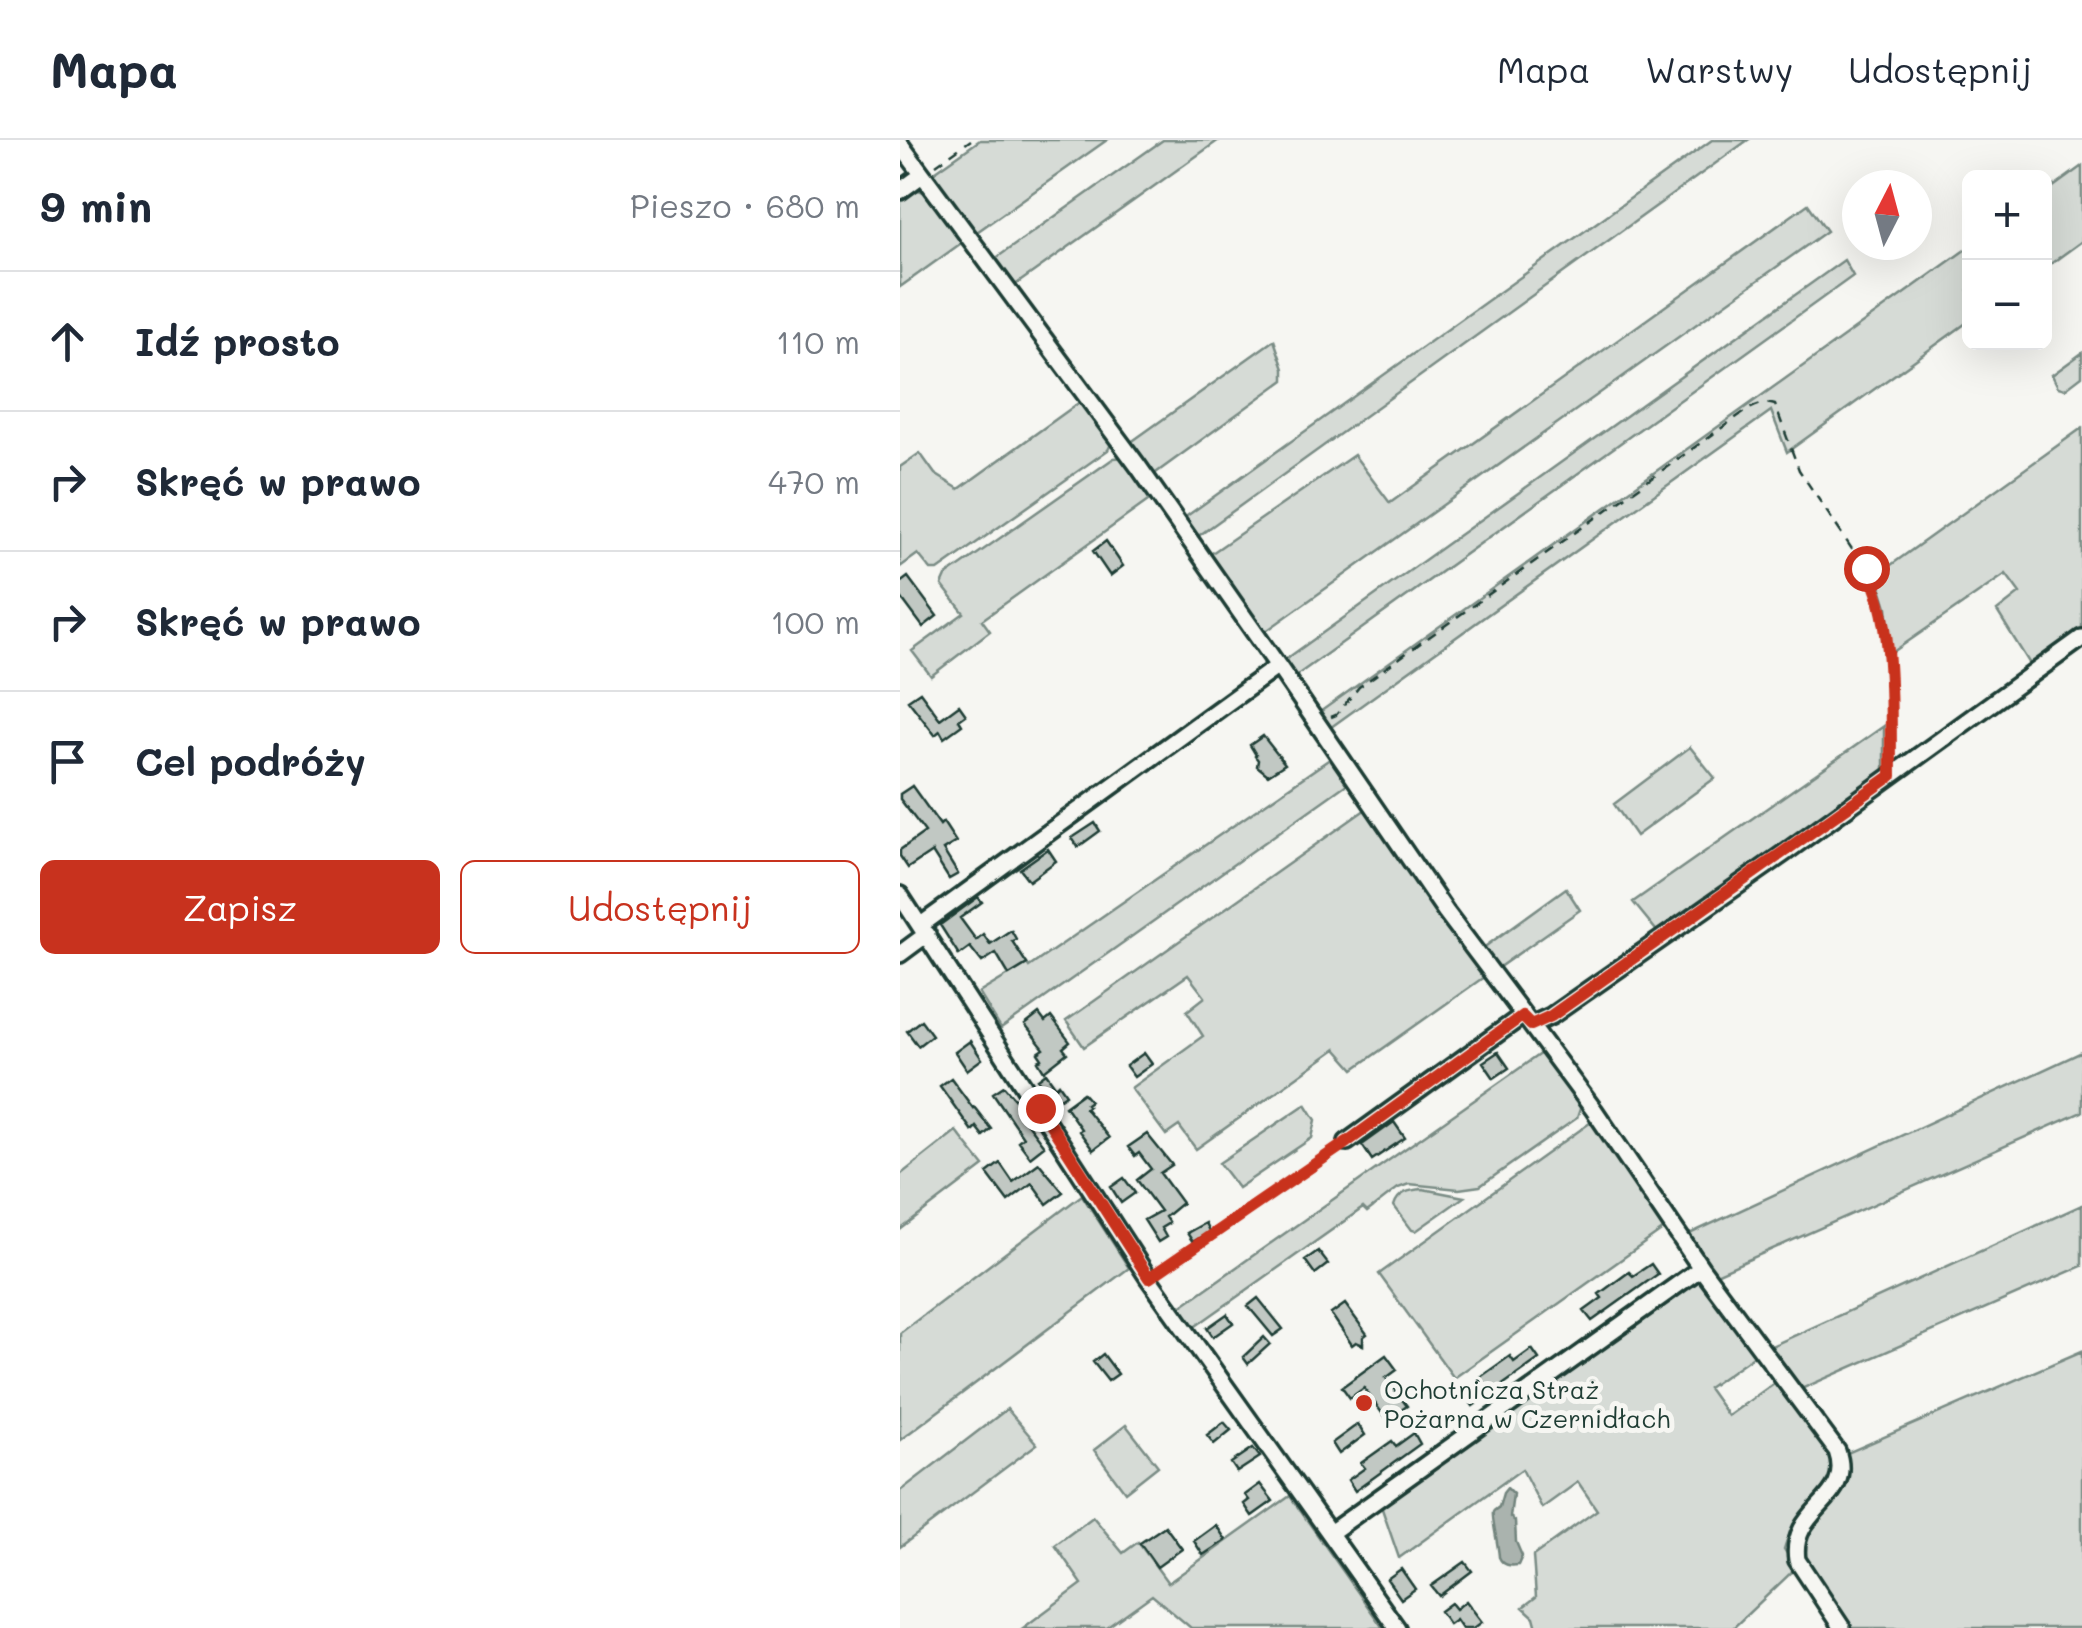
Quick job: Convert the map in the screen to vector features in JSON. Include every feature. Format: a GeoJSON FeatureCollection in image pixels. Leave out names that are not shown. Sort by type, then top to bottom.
{"type":"FeatureCollection","features":[{"type":"Feature","properties":{"kind":"street"},"geometry":{"type":"LineString","coordinates":[[900,144],[1138,466],[1446,912],[1594,1110],[1701,1268],[1838,1451],[1840,1480],[1808,1518],[1798,1535],[1796,1550],[1797,1560],[1842,1628]]}},
{"type":"Feature","properties":{"kind":"street"},"geometry":{"type":"LineString","coordinates":[[900,191],[922,175]]}},
{"type":"Feature","properties":{"kind":"street"},"geometry":{"type":"LineString","coordinates":[[1347,1142],[1526,1020],[1551,1016],[2082,638]]}},
{"type":"Feature","properties":{"kind":"street"},"geometry":{"type":"LineString","coordinates":[[900,954],[924,929],[1278,666]]}},
{"type":"Feature","properties":{"kind":"street"},"geometry":{"type":"LineString","coordinates":[[900,895],[1149,1278],[1398,1628]]}},
{"type":"Feature","properties":{"kind":"street"},"geometry":{"type":"LineString","coordinates":[[1330,1534],[1701,1268]]}},
{"type":"Feature","properties":{"kind":"path"},"geometry":{"type":"LineString","coordinates":[[922,175],[971,140]]}},
{"type":"Feature","properties":{"kind":"path"},"geometry":{"type":"LineString","coordinates":[[1318,723],[1336,715],[1359,687],[1744,412],[1768,402],[1775,405],[1800,470],[1874,582],[1882,609],[1889,685],[1891,776]]}},
{"type":"Feature","properties":{"kind":"path"},"geometry":{"type":"LineString","coordinates":[[1149,1278],[1347,1142]]}},
{"type":"Feature","properties":{"kind":"shaded area"},"geometry":{"type":"Polygon","coordinates":[[[980,140],[1107,140],[974,234],[929,176],[980,140]]]}},
{"type":"Feature","properties":{"kind":"shaded area"},"geometry":{"type":"Polygon","coordinates":[[[1163,140],[1219,140],[1011,288],[992,261],[1163,140]]]}},
{"type":"Feature","properties":{"kind":"shaded area"},"geometry":{"type":"Polygon","coordinates":[[[1712,140],[1748,140],[1197,537],[1184,518],[1712,140]]]}},
{"type":"Feature","properties":{"kind":"shaded area"},"geometry":{"type":"Polygon","coordinates":[[[2082,166],[2082,241],[2052,263],[2052,260],[2052,188],[2082,166]]]}},
{"type":"Feature","properties":{"kind":"shaded area"},"geometry":{"type":"Polygon","coordinates":[[[913,189],[938,201],[967,239],[900,287],[900,198],[913,189]]]}},
{"type":"Feature","properties":{"kind":"shaded area"},"geometry":{"type":"Polygon","coordinates":[[[1808,204],[1827,231],[1262,634],[1209,555],[1354,455],[1390,503],[1808,204]]]}},
{"type":"Feature","properties":{"kind":"shaded area"},"geometry":{"type":"Polygon","coordinates":[[[1962,252],[1962,326],[1787,452],[1771,411],[1327,730],[1317,714],[1962,252]]]}},
{"type":"Feature","properties":{"kind":"shaded area"},"geometry":{"type":"Polygon","coordinates":[[[1844,260],[1853,276],[1293,678],[1282,662],[1844,260]]]}},
{"type":"Feature","properties":{"kind":"shaded area"},"geometry":{"type":"Polygon","coordinates":[[[1274,340],[1284,380],[1153,475],[1127,445],[1274,340]]]}},
{"type":"Feature","properties":{"kind":"shaded area"},"geometry":{"type":"Polygon","coordinates":[[[2082,353],[2082,376],[2065,389],[2058,387],[2052,375],[2082,353]]]}},
{"type":"Feature","properties":{"kind":"shaded area"},"geometry":{"type":"Polygon","coordinates":[[[1084,399],[1113,440],[1108,450],[938,570],[931,570],[918,554],[900,567],[900,467],[920,453],[935,474],[959,489],[1084,399]]]}},
{"type":"Feature","properties":{"kind":"shaded area"},"geometry":{"type":"Polygon","coordinates":[[[2082,428],[2082,633],[2033,669],[1997,611],[2020,593],[2006,574],[1890,654],[1887,607],[1877,575],[2082,428]]]}},
{"type":"Feature","properties":{"kind":"shaded area"},"geometry":{"type":"Polygon","coordinates":[[[1124,457],[1155,496],[982,620],[990,631],[931,676],[912,651],[964,613],[942,585],[946,576],[1114,458],[1124,457]]]}},
{"type":"Feature","properties":{"kind":"shaded area"},"geometry":{"type":"Polygon","coordinates":[[[1884,726],[1884,777],[1660,935],[1633,902],[1884,726]]]}},
{"type":"Feature","properties":{"kind":"shaded area"},"geometry":{"type":"Polygon","coordinates":[[[1690,747],[1715,778],[1636,836],[1614,804],[1690,747]]]}},
{"type":"Feature","properties":{"kind":"shaded area"},"geometry":{"type":"Polygon","coordinates":[[[1334,756],[1351,781],[1001,1029],[979,993],[1027,964],[1029,967],[1334,756]]]}},
{"type":"Feature","properties":{"kind":"shaded area"},"geometry":{"type":"Polygon","coordinates":[[[1369,807],[1484,977],[1354,1069],[1336,1049],[1196,1149],[1179,1126],[1166,1135],[1131,1088],[1203,1036],[1187,1011],[1205,997],[1188,975],[1084,1047],[1066,1021],[1369,807]]]}},
{"type":"Feature","properties":{"kind":"shaded area"},"geometry":{"type":"Polygon","coordinates":[[[1566,888],[1580,910],[1495,970],[1479,951],[1566,888]]]}},
{"type":"Feature","properties":{"kind":"shaded area"},"geometry":{"type":"Polygon","coordinates":[[[1544,1051],[1582,1103],[1577,1118],[1480,1186],[1459,1189],[1409,1184],[1398,1188],[1367,1212],[1363,1208],[1193,1328],[1180,1307],[1544,1051]]]}},
{"type":"Feature","properties":{"kind":"shaded area"},"geometry":{"type":"Polygon","coordinates":[[[2082,1052],[2082,1112],[1714,1275],[1685,1236],[2082,1052]]]}},
{"type":"Feature","properties":{"kind":"shaded area"},"geometry":{"type":"Polygon","coordinates":[[[1306,1104],[1316,1120],[1312,1138],[1238,1188],[1219,1163],[1306,1104]]]}},
{"type":"Feature","properties":{"kind":"shaded area"},"geometry":{"type":"Polygon","coordinates":[[[1594,1120],[1667,1227],[1454,1378],[1379,1274],[1594,1120]]]}},
{"type":"Feature","properties":{"kind":"shaded area"},"geometry":{"type":"Polygon","coordinates":[[[956,1131],[984,1166],[900,1230],[900,1175],[956,1131]]]}},
{"type":"Feature","properties":{"kind":"shaded area"},"geometry":{"type":"Polygon","coordinates":[[[1423,1189],[1464,1197],[1416,1231],[1394,1206],[1402,1195],[1423,1189]]]}},
{"type":"Feature","properties":{"kind":"shaded area"},"geometry":{"type":"Polygon","coordinates":[[[1082,1195],[1129,1268],[900,1440],[900,1333],[1082,1195]]]}},
{"type":"Feature","properties":{"kind":"shaded area"},"geometry":{"type":"Polygon","coordinates":[[[2082,1205],[2082,1266],[1799,1390],[1767,1348],[2082,1205]]]}},
{"type":"Feature","properties":{"kind":"shaded area"},"geometry":{"type":"Polygon","coordinates":[[[1700,1276],[1759,1352],[1708,1388],[1728,1416],[1777,1381],[1834,1453],[1832,1487],[1787,1539],[1784,1549],[1796,1568],[1733,1628],[1537,1628],[1534,1617],[1523,1607],[1536,1597],[1533,1556],[1597,1510],[1578,1482],[1542,1508],[1522,1469],[1399,1558],[1380,1503],[1700,1276]]]}},
{"type":"Feature","properties":{"kind":"shaded area"},"geometry":{"type":"Polygon","coordinates":[[[2082,1351],[2082,1628],[1848,1628],[1803,1556],[1808,1529],[1845,1487],[1847,1453],[2082,1351]]]}},
{"type":"Feature","properties":{"kind":"shaded area"},"geometry":{"type":"Polygon","coordinates":[[[1007,1409],[1037,1444],[900,1547],[900,1491],[1007,1409]]]}},
{"type":"Feature","properties":{"kind":"shaded area"},"geometry":{"type":"Polygon","coordinates":[[[1126,1425],[1158,1466],[1125,1492],[1094,1450],[1126,1425]]]}},
{"type":"Feature","properties":{"kind":"shaded area"},"geometry":{"type":"Polygon","coordinates":[[[1507,1488],[1513,1494],[1510,1517],[1515,1521],[1516,1542],[1522,1556],[1518,1565],[1507,1565],[1499,1557],[1493,1519],[1507,1488]]]}},
{"type":"Feature","properties":{"kind":"shaded area"},"geometry":{"type":"Polygon","coordinates":[[[1290,1496],[1383,1628],[1191,1628],[1152,1595],[1106,1628],[1023,1628],[1082,1584],[1055,1545],[1093,1517],[1123,1553],[1138,1542],[1168,1583],[1290,1496]]]}},
{"type":"Feature","properties":{"kind":"building"},"geometry":{"type":"Polygon","coordinates":[[[1106,541],[1123,566],[1110,576],[1093,551],[1106,541]]]}},
{"type":"Feature","properties":{"kind":"building"},"geometry":{"type":"Polygon","coordinates":[[[908,577],[937,616],[923,627],[900,596],[900,583],[908,577]]]}},
{"type":"Feature","properties":{"kind":"building"},"geometry":{"type":"Polygon","coordinates":[[[920,692],[940,719],[959,705],[966,715],[959,720],[962,725],[944,738],[940,731],[935,735],[908,700],[920,692]]]}},
{"type":"Feature","properties":{"kind":"building"},"geometry":{"type":"Polygon","coordinates":[[[1263,736],[1285,764],[1268,775],[1257,766],[1250,745],[1263,736]]]}},
{"type":"Feature","properties":{"kind":"building"},"geometry":{"type":"Polygon","coordinates":[[[912,786],[956,842],[943,850],[958,874],[949,879],[932,852],[908,868],[900,856],[900,850],[925,832],[900,799],[900,794],[912,786]]]}},
{"type":"Feature","properties":{"kind":"building"},"geometry":{"type":"Polygon","coordinates":[[[1095,823],[1100,831],[1078,847],[1072,838],[1095,823]]]}},
{"type":"Feature","properties":{"kind":"building"},"geometry":{"type":"Polygon","coordinates":[[[1048,849],[1056,861],[1029,881],[1020,869],[1048,849]]]}},
{"type":"Feature","properties":{"kind":"building"},"geometry":{"type":"Polygon","coordinates":[[[978,897],[982,902],[960,918],[976,940],[983,934],[990,944],[1011,930],[1016,939],[1012,941],[1027,964],[1009,975],[996,953],[982,962],[970,947],[959,955],[940,925],[978,897]]]}},
{"type":"Feature","properties":{"kind":"building"},"geometry":{"type":"Polygon","coordinates":[[[1039,1014],[1045,1022],[1051,1017],[1070,1042],[1063,1048],[1067,1053],[1044,1071],[1038,1053],[1044,1049],[1025,1025],[1039,1014]]]}},
{"type":"Feature","properties":{"kind":"building"},"geometry":{"type":"Polygon","coordinates":[[[921,1020],[932,1035],[918,1046],[907,1031],[921,1020]]]}},
{"type":"Feature","properties":{"kind":"building"},"geometry":{"type":"Polygon","coordinates":[[[970,1041],[982,1059],[967,1070],[955,1052],[970,1041]]]}},
{"type":"Feature","properties":{"kind":"building"},"geometry":{"type":"Polygon","coordinates":[[[1498,1052],[1509,1068],[1494,1078],[1483,1062],[1498,1052]]]}},
{"type":"Feature","properties":{"kind":"building"},"geometry":{"type":"Polygon","coordinates":[[[1144,1053],[1152,1064],[1134,1077],[1126,1066],[1144,1053]]]}},
{"type":"Feature","properties":{"kind":"building"},"geometry":{"type":"Polygon","coordinates":[[[1046,1073],[1066,1094],[1054,1102],[1038,1079],[1046,1073]]]}},
{"type":"Feature","properties":{"kind":"building"},"geometry":{"type":"Polygon","coordinates":[[[951,1078],[991,1129],[983,1136],[976,1127],[972,1131],[940,1086],[951,1078]]]}},
{"type":"Feature","properties":{"kind":"building"},"geometry":{"type":"Polygon","coordinates":[[[1004,1086],[1030,1117],[1025,1121],[1044,1146],[1030,1157],[1018,1141],[1023,1137],[993,1093],[1004,1086]]]}},
{"type":"Feature","properties":{"kind":"building"},"geometry":{"type":"Polygon","coordinates":[[[1083,1093],[1090,1101],[1085,1108],[1109,1138],[1093,1150],[1065,1106],[1083,1093]]]}},
{"type":"Feature","properties":{"kind":"building"},"geometry":{"type":"Polygon","coordinates":[[[1394,1122],[1405,1138],[1372,1160],[1362,1145],[1394,1122]]]}},
{"type":"Feature","properties":{"kind":"building"},"geometry":{"type":"Polygon","coordinates":[[[1147,1134],[1172,1165],[1160,1173],[1182,1203],[1165,1217],[1169,1223],[1161,1228],[1166,1237],[1158,1242],[1144,1220],[1160,1211],[1137,1180],[1151,1169],[1139,1153],[1135,1156],[1128,1147],[1147,1134]]]}},
{"type":"Feature","properties":{"kind":"building"},"geometry":{"type":"Polygon","coordinates":[[[1000,1163],[1013,1182],[1039,1163],[1063,1192],[1047,1204],[1032,1183],[1008,1201],[987,1173],[1000,1163]]]}},
{"type":"Feature","properties":{"kind":"building"},"geometry":{"type":"Polygon","coordinates":[[[1124,1178],[1135,1193],[1121,1203],[1111,1187],[1124,1178]]]}},
{"type":"Feature","properties":{"kind":"building"},"geometry":{"type":"Polygon","coordinates":[[[1205,1223],[1210,1233],[1193,1242],[1187,1233],[1205,1223]]]}},
{"type":"Feature","properties":{"kind":"building"},"geometry":{"type":"Polygon","coordinates":[[[1318,1251],[1328,1264],[1315,1274],[1305,1260],[1318,1251]]]}},
{"type":"Feature","properties":{"kind":"building"},"geometry":{"type":"Polygon","coordinates":[[[1651,1264],[1658,1274],[1592,1321],[1584,1311],[1602,1298],[1599,1294],[1629,1272],[1633,1276],[1651,1264]]]}},
{"type":"Feature","properties":{"kind":"building"},"geometry":{"type":"Polygon","coordinates":[[[1258,1298],[1283,1329],[1273,1336],[1248,1306],[1258,1298]]]}},
{"type":"Feature","properties":{"kind":"building"},"geometry":{"type":"Polygon","coordinates":[[[1345,1304],[1367,1334],[1363,1345],[1352,1345],[1331,1314],[1345,1304]]]}},
{"type":"Feature","properties":{"kind":"building"},"geometry":{"type":"Polygon","coordinates":[[[1227,1314],[1233,1323],[1213,1337],[1207,1328],[1227,1314]]]}},
{"type":"Feature","properties":{"kind":"building"},"geometry":{"type":"Polygon","coordinates":[[[1264,1337],[1270,1344],[1248,1364],[1243,1357],[1264,1337]]]}},
{"type":"Feature","properties":{"kind":"building"},"geometry":{"type":"Polygon","coordinates":[[[1532,1349],[1539,1359],[1473,1406],[1466,1396],[1483,1384],[1479,1378],[1510,1356],[1514,1362],[1532,1349]]]}},
{"type":"Feature","properties":{"kind":"building"},"geometry":{"type":"Polygon","coordinates":[[[1103,1354],[1118,1374],[1108,1381],[1093,1362],[1103,1354]]]}},
{"type":"Feature","properties":{"kind":"building"},"geometry":{"type":"Polygon","coordinates":[[[1386,1355],[1397,1370],[1386,1378],[1407,1406],[1387,1420],[1364,1388],[1350,1398],[1342,1387],[1386,1355]]]}},
{"type":"Feature","properties":{"kind":"building"},"geometry":{"type":"Polygon","coordinates":[[[1224,1422],[1231,1430],[1214,1444],[1207,1435],[1224,1422]]]}},
{"type":"Feature","properties":{"kind":"building"},"geometry":{"type":"Polygon","coordinates":[[[1358,1424],[1365,1435],[1339,1454],[1332,1443],[1358,1424]]]}},
{"type":"Feature","properties":{"kind":"building"},"geometry":{"type":"Polygon","coordinates":[[[1414,1433],[1420,1444],[1355,1491],[1348,1480],[1365,1468],[1361,1463],[1392,1441],[1396,1446],[1414,1433]]]}},
{"type":"Feature","properties":{"kind":"building"},"geometry":{"type":"Polygon","coordinates":[[[1253,1448],[1260,1457],[1237,1472],[1231,1463],[1253,1448]]]}},
{"type":"Feature","properties":{"kind":"building"},"geometry":{"type":"Polygon","coordinates":[[[1260,1484],[1273,1501],[1252,1516],[1244,1504],[1249,1500],[1245,1495],[1260,1484]]]}},
{"type":"Feature","properties":{"kind":"building"},"geometry":{"type":"Polygon","coordinates":[[[1216,1525],[1226,1540],[1203,1555],[1194,1541],[1216,1525]]]}},
{"type":"Feature","properties":{"kind":"building"},"geometry":{"type":"Polygon","coordinates":[[[1165,1526],[1182,1549],[1157,1567],[1140,1543],[1165,1526]]]}},
{"type":"Feature","properties":{"kind":"building"},"geometry":{"type":"Polygon","coordinates":[[[1465,1562],[1472,1571],[1439,1596],[1431,1586],[1465,1562]]]}},
{"type":"Feature","properties":{"kind":"building"},"geometry":{"type":"Polygon","coordinates":[[[1401,1569],[1415,1589],[1401,1599],[1387,1579],[1401,1569]]]}},
{"type":"Feature","properties":{"kind":"building"},"geometry":{"type":"Polygon","coordinates":[[[1466,1601],[1482,1622],[1474,1628],[1462,1628],[1456,1619],[1449,1624],[1440,1611],[1451,1603],[1456,1609],[1466,1601]]]}},
{"type":"Feature","properties":{"kind":"place","name":"Ochotnicza Straż Pożarna w Czernidłach"},"geometry":{"type":"Point","coordinates":[1364,1403]}},
{"type":"Feature","properties":{"kind":"route"},"geometry":{"type":"LineString","coordinates":[[1040,1108],[1149,1278],[1522,1016],[1531,1025],[1551,1016],[1891,776],[1882,609],[1866,568]]}}]}
